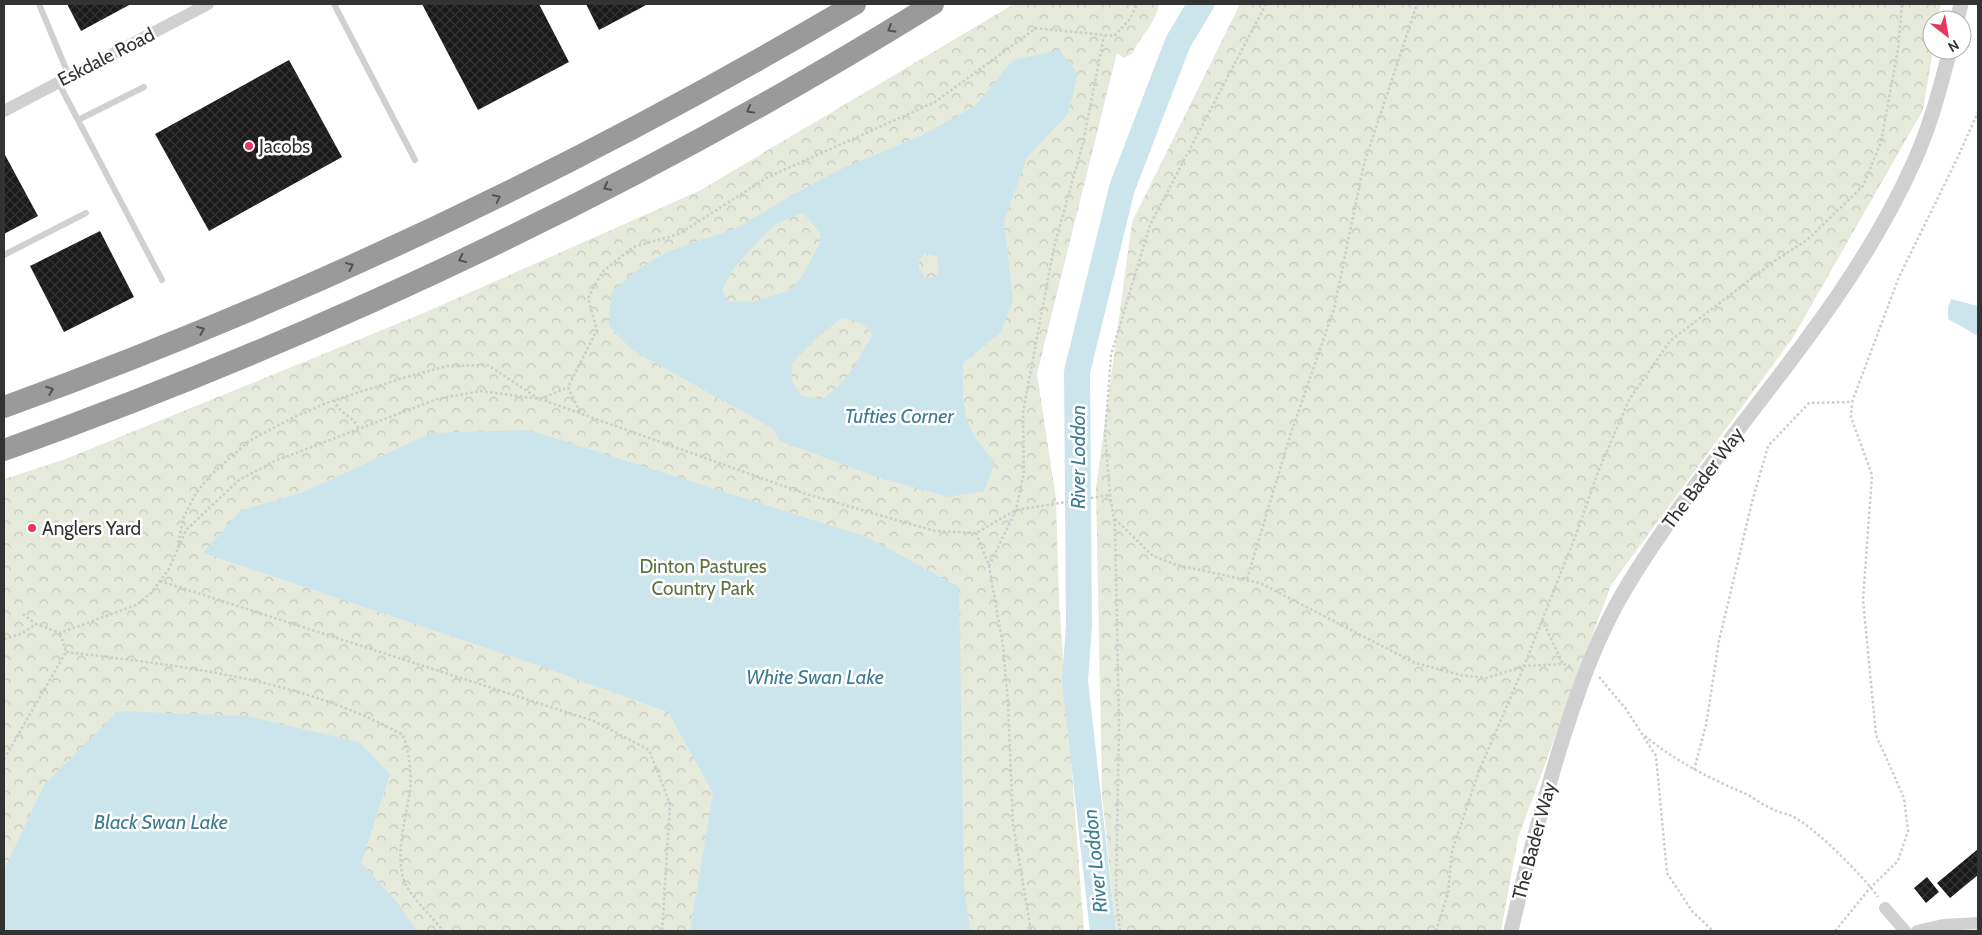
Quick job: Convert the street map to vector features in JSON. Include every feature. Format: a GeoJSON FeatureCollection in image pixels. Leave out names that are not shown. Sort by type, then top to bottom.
{"type":"FeatureCollection","features":[{"type":"Feature","properties":{"kind":"highway"},"geometry":{"type":"LineString","coordinates":[[4,407],[214,325],[340,271],[484,204],[666,111],[855,4]]}},
{"type":"Feature","properties":{"kind":"highway"},"geometry":{"type":"LineString","coordinates":[[4,450],[231,362],[476,252],[722,127],[933,4]]}},
{"type":"Feature","properties":{"kind":"street","name":"Eskdale Road"},"geometry":{"type":"LineString","coordinates":[[4,111],[208,4]]}},
{"type":"Feature","properties":{"kind":"street","name":"The Bader Way"},"geometry":{"type":"LineString","coordinates":[[1511,931],[1548,786],[1585,671],[1626,588],[1680,506],[1814,329],[1883,224],[1913,165],[1929,127],[1947,60]]}},
{"type":"Feature","properties":{"kind":"street"},"geometry":{"type":"LineString","coordinates":[[1885,908],[1905,931]]}},
{"type":"Feature","properties":{"kind":"street"},"geometry":{"type":"LineString","coordinates":[[1917,931],[1942,924],[1978,923]]}},
{"type":"Feature","properties":{"kind":"lane"},"geometry":{"type":"LineString","coordinates":[[39,4],[78,120],[162,280]]}},
{"type":"Feature","properties":{"kind":"lane"},"geometry":{"type":"LineString","coordinates":[[334,4],[415,160]]}},
{"type":"Feature","properties":{"kind":"lane"},"geometry":{"type":"LineString","coordinates":[[78,120],[144,87]]}},
{"type":"Feature","properties":{"kind":"lane"},"geometry":{"type":"LineString","coordinates":[[4,256],[86,213]]}},
{"type":"Feature","properties":{"kind":"path"},"geometry":{"type":"LineString","coordinates":[[540,400],[568,388],[597,330],[588,298],[602,272],[633,247],[679,234],[768,177],[935,102],[1036,28],[1114,36],[1130,19],[1137,4]]}},
{"type":"Feature","properties":{"kind":"path"},"geometry":{"type":"LineString","coordinates":[[1120,931],[1116,893],[1119,725],[1114,519],[1104,435],[1111,355],[1150,225],[1266,4]]}},
{"type":"Feature","properties":{"kind":"path"},"geometry":{"type":"LineString","coordinates":[[1247,579],[1290,436],[1334,309],[1364,164],[1417,4]]}},
{"type":"Feature","properties":{"kind":"path"},"geometry":{"type":"LineString","coordinates":[[1436,931],[1448,893],[1452,851],[1456,835],[1479,771],[1524,666],[1629,400],[1670,341],[1773,262],[1807,240],[1863,186],[1881,142],[1898,49],[1902,4]]}},
{"type":"Feature","properties":{"kind":"path"},"geometry":{"type":"LineString","coordinates":[[990,566],[1016,510],[1024,472],[1023,412],[1052,257],[1083,143],[1104,36]]}},
{"type":"Feature","properties":{"kind":"path"},"geometry":{"type":"LineString","coordinates":[[1835,931],[1871,887],[1898,861],[1908,831],[1904,798],[1876,735],[1863,600],[1872,475],[1851,417],[1852,402],[1898,277],[1978,112]]}},
{"type":"Feature","properties":{"kind":"path"},"geometry":{"type":"LineString","coordinates":[[176,551],[184,518],[196,493],[212,474],[250,441],[292,418],[334,400],[447,366],[488,365],[540,400]]}},
{"type":"Feature","properties":{"kind":"path"},"geometry":{"type":"LineString","coordinates":[[568,388],[580,412]]}},
{"type":"Feature","properties":{"kind":"path"},"geometry":{"type":"LineString","coordinates":[[22,614],[36,624],[60,633],[136,605],[152,593],[169,569],[186,530],[240,480],[275,462],[438,399],[481,391],[540,400],[580,412],[806,494],[935,531],[976,533],[1016,510],[1110,495]]}},
{"type":"Feature","properties":{"kind":"path"},"geometry":{"type":"LineString","coordinates":[[334,400],[337,409],[352,420],[359,429]]}},
{"type":"Feature","properties":{"kind":"path"},"geometry":{"type":"LineString","coordinates":[[1694,770],[1706,725],[1719,641],[1752,502],[1768,446],[1809,403],[1852,402]]}},
{"type":"Feature","properties":{"kind":"path"},"geometry":{"type":"LineString","coordinates":[[1114,519],[1146,551],[1167,562],[1216,575],[1247,579],[1294,599],[1320,615],[1415,663],[1461,675],[1487,678],[1524,666],[1563,664],[1542,620]]}},
{"type":"Feature","properties":{"kind":"path"},"geometry":{"type":"LineString","coordinates":[[976,533],[990,566],[1004,655],[1013,824],[1031,931]]}},
{"type":"Feature","properties":{"kind":"path"},"geometry":{"type":"LineString","coordinates":[[160,582],[585,718],[649,750],[670,804],[662,931]]}},
{"type":"Feature","properties":{"kind":"path"},"geometry":{"type":"LineString","coordinates":[[4,639],[21,634],[36,624]]}},
{"type":"Feature","properties":{"kind":"path"},"geometry":{"type":"LineString","coordinates":[[4,759],[66,652],[60,633]]}},
{"type":"Feature","properties":{"kind":"path"},"geometry":{"type":"LineString","coordinates":[[66,652],[186,666],[280,687],[330,701],[370,716],[403,735],[410,756],[410,790],[402,834],[402,866],[405,883],[443,931]]}},
{"type":"Feature","properties":{"kind":"path"},"geometry":{"type":"LineString","coordinates":[[1585,671],[1596,674],[1626,709],[1656,756],[1667,873],[1692,911],[1713,931]]}},
{"type":"Feature","properties":{"kind":"path"},"geometry":{"type":"LineString","coordinates":[[1641,731],[1694,770],[1719,784],[1745,794],[1771,809],[1793,817],[1816,834],[1871,887]]}},
{"type":"Feature","properties":{"kind":"green space","name":"Dinton Pastures Country Park"},"geometry":{"type":"Polygon","coordinates":[[[1014,4],[1159,4],[1155,18],[1132,54],[1123,58],[1117,53],[1037,374],[1056,499],[1059,602],[1084,931],[4,931],[4,479],[63,460],[419,315],[699,191],[1014,4]]]}},
{"type":"Feature","properties":{"kind":"green space"},"geometry":{"type":"Polygon","coordinates":[[[1240,4],[1941,4],[1940,10],[1922,10],[1922,60],[1931,60],[1923,110],[1792,339],[1611,585],[1518,838],[1501,931],[1116,931],[1102,794],[1096,488],[1132,222],[1240,4]]]}},
{"type":"Feature","properties":{"kind":"water","name":"Tufties Corner"},"geometry":{"type":"Polygon","coordinates":[[[1059,50],[1078,73],[1068,114],[1027,157],[1004,222],[1013,300],[1001,332],[963,363],[963,394],[966,417],[976,437],[995,462],[984,491],[948,497],[874,476],[780,441],[772,428],[632,350],[609,326],[611,293],[638,269],[669,251],[737,228],[799,191],[845,167],[921,136],[975,106],[1013,60],[1059,50]],[[803,213],[777,223],[733,269],[722,290],[729,302],[756,301],[790,290],[803,275],[820,243],[820,232],[803,213]],[[925,253],[919,260],[919,268],[925,277],[933,278],[939,274],[937,256],[925,253]],[[842,318],[819,336],[792,363],[792,381],[802,396],[822,399],[832,392],[852,370],[873,335],[862,323],[842,318]]]}},
{"type":"Feature","properties":{"kind":"water"},"geometry":{"type":"Polygon","coordinates":[[[1951,299],[1978,306],[1978,336],[1948,319],[1948,308],[1951,299]]]}},
{"type":"Feature","properties":{"kind":"water","name":"White Swan Lake"},"geometry":{"type":"Polygon","coordinates":[[[529,430],[867,537],[959,587],[964,887],[970,931],[690,931],[713,793],[668,712],[534,664],[203,553],[240,511],[304,492],[431,433],[529,430]]]}},
{"type":"Feature","properties":{"kind":"water","name":"Black Swan Lake"},"geometry":{"type":"Polygon","coordinates":[[[118,711],[247,716],[359,742],[390,774],[361,863],[397,902],[417,931],[4,931],[4,870],[44,785],[118,711]]]}},
{"type":"Feature","properties":{"kind":"building"},"geometry":{"type":"Polygon","coordinates":[[[67,4],[131,4],[81,31],[67,4]]]}},
{"type":"Feature","properties":{"kind":"building"},"geometry":{"type":"Polygon","coordinates":[[[422,4],[539,4],[569,62],[478,110],[422,4]]]}},
{"type":"Feature","properties":{"kind":"building"},"geometry":{"type":"Polygon","coordinates":[[[586,4],[648,4],[599,30],[586,4]]]}},
{"type":"Feature","properties":{"kind":"building","name":"Jacobs"},"geometry":{"type":"Polygon","coordinates":[[[289,60],[342,157],[209,231],[155,134],[289,60]]]}},
{"type":"Feature","properties":{"kind":"building"},"geometry":{"type":"Polygon","coordinates":[[[4,153],[38,216],[4,234],[4,153]]]}},
{"type":"Feature","properties":{"kind":"building"},"geometry":{"type":"Polygon","coordinates":[[[100,231],[134,297],[64,332],[30,266],[100,231]]]}},
{"type":"Feature","properties":{"kind":"building"},"geometry":{"type":"Polygon","coordinates":[[[1978,849],[1978,875],[1950,898],[1937,883],[1978,849]]]}},
{"type":"Feature","properties":{"kind":"building"},"geometry":{"type":"Polygon","coordinates":[[[1927,877],[1939,892],[1926,903],[1914,888],[1927,877]]]}},
{"type":"Feature","properties":{"kind":"waterway","name":"River Loddon"},"geometry":{"type":"LineString","coordinates":[[1103,931],[1075,681],[1079,625],[1077,372],[1122,188],[1178,42],[1201,4]]}},
{"type":"Feature","properties":{"kind":"place","name":"Jacobs"},"geometry":{"type":"Point","coordinates":[249,146]}},
{"type":"Feature","properties":{"kind":"place","name":"Anglers Yard"},"geometry":{"type":"Point","coordinates":[32,528]}}]}
